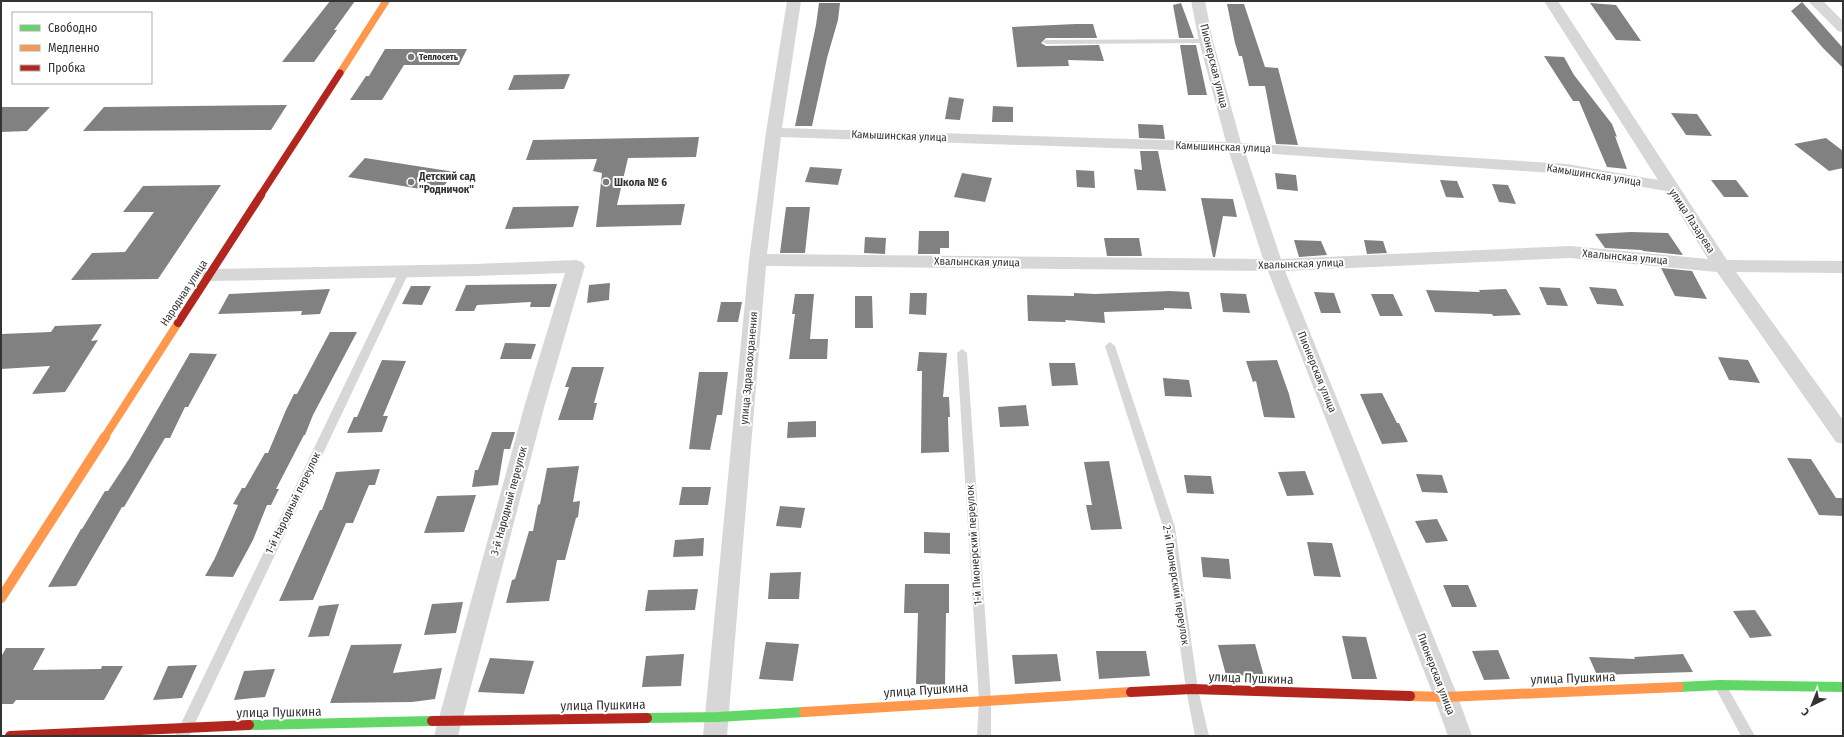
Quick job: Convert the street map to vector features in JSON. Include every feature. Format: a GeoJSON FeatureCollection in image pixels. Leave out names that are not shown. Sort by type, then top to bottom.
{"type":"FeatureCollection","features":[{"type":"Feature","properties":{"kind":"street","name":"Народная улица"},"geometry":{"type":"LineString","coordinates":[[1,598],[386,1]]}},
{"type":"Feature","properties":{"kind":"street","name":"улица Здравоохранения"},"geometry":{"type":"LineString","coordinates":[[715,736],[718,717],[758,260],[774,132],[794,1]]}},
{"type":"Feature","properties":{"kind":"street","name":"Пионерская улица"},"geometry":{"type":"LineString","coordinates":[[1198,1],[1206,41],[1235,147],[1274,266],[1446,697],[1460,736]]}},
{"type":"Feature","properties":{"kind":"street","name":"улица Лазарева"},"geometry":{"type":"LineString","coordinates":[[1551,1],[1670,188],[1722,266],[1843,436]]}},
{"type":"Feature","properties":{"kind":"street"},"geometry":{"type":"LineString","coordinates":[[1815,1],[1843,28]]}},
{"type":"Feature","properties":{"kind":"street","name":"Камышинская улица"},"geometry":{"type":"LineString","coordinates":[[774,132],[1235,147],[1567,169],[1670,188]]}},
{"type":"Feature","properties":{"kind":"street","name":"Хвалынская улица"},"geometry":{"type":"LineString","coordinates":[[758,260],[1274,266],[1570,252],[1722,266],[1843,267]]}},
{"type":"Feature","properties":{"kind":"street","name":"3-й Народный переулок"},"geometry":{"type":"LineString","coordinates":[[405,270],[475,270],[576,266],[535,404],[448,728]]}},
{"type":"Feature","properties":{"kind":"street"},"geometry":{"type":"LineString","coordinates":[[210,274],[405,270]]}},
{"type":"Feature","properties":{"kind":"street","name":"улица Пушкина"},"geometry":{"type":"LineString","coordinates":[[10,736],[448,728],[718,717],[984,700],[1192,689],[1446,697],[1720,685],[1843,687]]}},
{"type":"Feature","properties":{"kind":"lane"},"geometry":{"type":"LineString","coordinates":[[1046,42],[1206,41]]}},
{"type":"Feature","properties":{"kind":"lane","name":"1-й Народный переулок"},"geometry":{"type":"LineString","coordinates":[[183,732],[405,270]]}},
{"type":"Feature","properties":{"kind":"lane","name":"2-й Пионерский переулок"},"geometry":{"type":"LineString","coordinates":[[1110,346],[1168,527],[1192,689],[1202,736]]}},
{"type":"Feature","properties":{"kind":"lane","name":"1-й Пионерский переулок"},"geometry":{"type":"LineString","coordinates":[[962,353],[984,700],[984,736]]}},
{"type":"Feature","properties":{"kind":"lane"},"geometry":{"type":"LineString","coordinates":[[1720,685],[1748,736]]}},
{"type":"Feature","properties":{"kind":"building"},"geometry":{"type":"Polygon","coordinates":[[[330,1],[355,1],[334,30],[337,30],[314,62],[282,62],[330,1]]]}},
{"type":"Feature","properties":{"kind":"building"},"geometry":{"type":"Polygon","coordinates":[[[1802,2],[1843,48],[1843,68],[1823,48],[1791,11],[1802,2]]]}},
{"type":"Feature","properties":{"kind":"building"},"geometry":{"type":"Polygon","coordinates":[[[819,3],[840,3],[838,20],[827,58],[812,126],[795,126],[816,25],[819,3]]]}},
{"type":"Feature","properties":{"kind":"building"},"geometry":{"type":"Polygon","coordinates":[[[1181,3],[1194,38],[1179,38],[1173,5],[1181,3]]]}},
{"type":"Feature","properties":{"kind":"building"},"geometry":{"type":"Polygon","coordinates":[[[1590,3],[1616,5],[1641,41],[1616,40],[1590,3]]]}},
{"type":"Feature","properties":{"kind":"building"},"geometry":{"type":"Polygon","coordinates":[[[1227,4],[1244,4],[1265,67],[1278,68],[1298,145],[1276,144],[1265,86],[1249,86],[1242,56],[1239,56],[1235,43],[1227,4]]]}},
{"type":"Feature","properties":{"kind":"building"},"geometry":{"type":"Polygon","coordinates":[[[1093,24],[1097,38],[1046,38],[1041,43],[1046,46],[1099,45],[1104,61],[1068,60],[1069,66],[1017,67],[1012,27],[1093,24]]]}},
{"type":"Feature","properties":{"kind":"building"},"geometry":{"type":"Polygon","coordinates":[[[1180,45],[1196,45],[1207,95],[1188,95],[1180,45]]]}},
{"type":"Feature","properties":{"kind":"building"},"geometry":{"type":"Polygon","coordinates":[[[385,49],[467,49],[459,65],[404,65],[382,100],[350,100],[366,76],[369,76],[385,49]]]}},
{"type":"Feature","properties":{"kind":"building"},"geometry":{"type":"Polygon","coordinates":[[[1544,56],[1564,57],[1574,75],[1612,124],[1627,169],[1607,167],[1579,101],[1573,101],[1544,56]]]}},
{"type":"Feature","properties":{"kind":"building"},"geometry":{"type":"Polygon","coordinates":[[[570,74],[564,89],[508,90],[514,75],[570,74]]]}},
{"type":"Feature","properties":{"kind":"building"},"geometry":{"type":"Polygon","coordinates":[[[949,97],[964,99],[960,120],[945,119],[949,97]]]}},
{"type":"Feature","properties":{"kind":"building"},"geometry":{"type":"Polygon","coordinates":[[[287,105],[271,130],[83,131],[104,107],[287,105]]]}},
{"type":"Feature","properties":{"kind":"building"},"geometry":{"type":"Polygon","coordinates":[[[993,106],[1013,107],[1013,122],[992,122],[993,106]]]}},
{"type":"Feature","properties":{"kind":"building"},"geometry":{"type":"Polygon","coordinates":[[[1,107],[50,107],[27,131],[1,132],[1,107]]]}},
{"type":"Feature","properties":{"kind":"building"},"geometry":{"type":"Polygon","coordinates":[[[1671,113],[1697,114],[1712,136],[1686,135],[1671,113]]]}},
{"type":"Feature","properties":{"kind":"building"},"geometry":{"type":"Polygon","coordinates":[[[1138,124],[1163,125],[1165,139],[1139,138],[1138,124]]]}},
{"type":"Feature","properties":{"kind":"building","name":"Школа № 6"},"geometry":{"type":"Polygon","coordinates":[[[699,137],[696,157],[628,158],[617,205],[685,204],[681,225],[596,227],[602,173],[593,171],[597,159],[526,160],[533,140],[699,137]]]}},
{"type":"Feature","properties":{"kind":"building"},"geometry":{"type":"Polygon","coordinates":[[[1826,138],[1843,151],[1843,168],[1829,171],[1794,144],[1826,138]]]}},
{"type":"Feature","properties":{"kind":"building"},"geometry":{"type":"Polygon","coordinates":[[[1140,151],[1158,151],[1166,191],[1137,190],[1134,169],[1142,170],[1140,151]]]}},
{"type":"Feature","properties":{"kind":"building","name":"Детский сад \"Родничок\""},"geometry":{"type":"Polygon","coordinates":[[[365,158],[455,172],[439,192],[348,177],[365,158]]]}},
{"type":"Feature","properties":{"kind":"building"},"geometry":{"type":"Polygon","coordinates":[[[810,167],[842,169],[838,185],[805,182],[810,167]]]}},
{"type":"Feature","properties":{"kind":"building"},"geometry":{"type":"Polygon","coordinates":[[[1076,170],[1094,171],[1095,188],[1077,187],[1076,170]]]}},
{"type":"Feature","properties":{"kind":"building"},"geometry":{"type":"Polygon","coordinates":[[[962,173],[992,178],[985,202],[954,197],[962,173]]]}},
{"type":"Feature","properties":{"kind":"building"},"geometry":{"type":"Polygon","coordinates":[[[1275,173],[1296,175],[1298,191],[1277,189],[1275,173]]]}},
{"type":"Feature","properties":{"kind":"building"},"geometry":{"type":"Polygon","coordinates":[[[1440,180],[1457,181],[1464,198],[1446,197],[1440,180]]]}},
{"type":"Feature","properties":{"kind":"building"},"geometry":{"type":"Polygon","coordinates":[[[1711,180],[1736,180],[1749,197],[1724,197],[1711,180]]]}},
{"type":"Feature","properties":{"kind":"building"},"geometry":{"type":"Polygon","coordinates":[[[1492,184],[1508,185],[1516,204],[1499,202],[1492,184]]]}},
{"type":"Feature","properties":{"kind":"building"},"geometry":{"type":"Polygon","coordinates":[[[221,185],[158,279],[71,280],[92,253],[125,252],[154,212],[123,212],[143,186],[221,185]]]}},
{"type":"Feature","properties":{"kind":"building"},"geometry":{"type":"Polygon","coordinates":[[[1201,198],[1233,199],[1237,217],[1223,216],[1215,257],[1213,257],[1201,198]]]}},
{"type":"Feature","properties":{"kind":"building"},"geometry":{"type":"Polygon","coordinates":[[[579,206],[573,227],[505,229],[513,207],[579,206]]]}},
{"type":"Feature","properties":{"kind":"building"},"geometry":{"type":"Polygon","coordinates":[[[786,207],[810,207],[805,253],[780,253],[786,207]]]}},
{"type":"Feature","properties":{"kind":"building"},"geometry":{"type":"Polygon","coordinates":[[[919,231],[949,231],[949,248],[940,248],[940,254],[918,254],[919,231]]]}},
{"type":"Feature","properties":{"kind":"building"},"geometry":{"type":"Polygon","coordinates":[[[1631,232],[1668,233],[1683,255],[1642,250],[1605,248],[1595,234],[1631,232]]]}},
{"type":"Feature","properties":{"kind":"building"},"geometry":{"type":"Polygon","coordinates":[[[865,237],[886,238],[885,254],[864,253],[865,237]]]}},
{"type":"Feature","properties":{"kind":"building"},"geometry":{"type":"Polygon","coordinates":[[[1104,238],[1139,238],[1142,256],[1107,256],[1104,238]]]}},
{"type":"Feature","properties":{"kind":"building"},"geometry":{"type":"Polygon","coordinates":[[[1294,240],[1321,241],[1327,255],[1299,257],[1294,240]]]}},
{"type":"Feature","properties":{"kind":"building"},"geometry":{"type":"Polygon","coordinates":[[[1364,240],[1383,241],[1387,253],[1367,254],[1364,240]]]}},
{"type":"Feature","properties":{"kind":"building"},"geometry":{"type":"Polygon","coordinates":[[[1661,268],[1692,271],[1707,299],[1675,296],[1661,268]]]}},
{"type":"Feature","properties":{"kind":"building"},"geometry":{"type":"Polygon","coordinates":[[[610,283],[609,300],[587,303],[589,285],[610,283]]]}},
{"type":"Feature","properties":{"kind":"building"},"geometry":{"type":"Polygon","coordinates":[[[557,284],[550,307],[530,307],[531,302],[477,305],[474,311],[455,311],[466,285],[557,284]]]}},
{"type":"Feature","properties":{"kind":"building"},"geometry":{"type":"Polygon","coordinates":[[[411,286],[431,286],[422,305],[402,304],[411,286]]]}},
{"type":"Feature","properties":{"kind":"building"},"geometry":{"type":"Polygon","coordinates":[[[1539,287],[1560,288],[1568,306],[1547,305],[1539,287]]]}},
{"type":"Feature","properties":{"kind":"building"},"geometry":{"type":"Polygon","coordinates":[[[1589,287],[1616,289],[1624,306],[1597,304],[1589,287]]]}},
{"type":"Feature","properties":{"kind":"building"},"geometry":{"type":"Polygon","coordinates":[[[330,289],[320,314],[301,315],[302,311],[218,314],[229,294],[330,289]]]}},
{"type":"Feature","properties":{"kind":"building"},"geometry":{"type":"Polygon","coordinates":[[[1506,289],[1521,315],[1493,316],[1492,314],[1435,312],[1426,290],[1480,292],[1479,290],[1506,289]]]}},
{"type":"Feature","properties":{"kind":"building"},"geometry":{"type":"Polygon","coordinates":[[[1170,291],[1189,292],[1192,309],[1164,308],[1164,310],[1104,312],[1105,323],[1065,320],[1066,322],[1028,321],[1027,295],[1074,296],[1074,293],[1095,294],[1170,291]]]}},
{"type":"Feature","properties":{"kind":"building"},"geometry":{"type":"Polygon","coordinates":[[[1314,292],[1334,293],[1341,313],[1321,313],[1314,292]]]}},
{"type":"Feature","properties":{"kind":"building"},"geometry":{"type":"Polygon","coordinates":[[[910,293],[927,293],[926,315],[909,314],[910,293]]]}},
{"type":"Feature","properties":{"kind":"building"},"geometry":{"type":"Polygon","coordinates":[[[1220,293],[1246,294],[1250,313],[1223,312],[1220,293]]]}},
{"type":"Feature","properties":{"kind":"building"},"geometry":{"type":"Polygon","coordinates":[[[795,294],[814,294],[810,339],[828,339],[827,359],[789,359],[795,314],[792,314],[795,294]]]}},
{"type":"Feature","properties":{"kind":"building"},"geometry":{"type":"Polygon","coordinates":[[[1371,294],[1393,294],[1403,316],[1380,316],[1371,294]]]}},
{"type":"Feature","properties":{"kind":"building"},"geometry":{"type":"Polygon","coordinates":[[[855,296],[872,296],[873,328],[855,328],[855,296]]]}},
{"type":"Feature","properties":{"kind":"building"},"geometry":{"type":"Polygon","coordinates":[[[721,302],[742,302],[738,322],[717,322],[721,302]]]}},
{"type":"Feature","properties":{"kind":"building"},"geometry":{"type":"Polygon","coordinates":[[[102,324],[91,341],[98,340],[65,392],[32,394],[50,366],[1,369],[1,334],[51,332],[55,326],[102,324]]]}},
{"type":"Feature","properties":{"kind":"building"},"geometry":{"type":"Polygon","coordinates":[[[330,332],[357,332],[276,489],[279,489],[271,505],[267,505],[253,540],[233,577],[205,576],[215,558],[238,505],[233,504],[242,488],[245,488],[265,453],[268,453],[294,394],[297,394],[330,332]]]}},
{"type":"Feature","properties":{"kind":"building"},"geometry":{"type":"Polygon","coordinates":[[[505,343],[536,344],[531,359],[500,359],[505,343]]]}},
{"type":"Feature","properties":{"kind":"building"},"geometry":{"type":"Polygon","coordinates":[[[919,352],[947,353],[943,397],[949,397],[949,452],[921,453],[922,371],[917,371],[919,352]]]}},
{"type":"Feature","properties":{"kind":"building"},"geometry":{"type":"Polygon","coordinates":[[[190,353],[217,354],[188,407],[185,407],[170,438],[165,438],[124,507],[122,507],[76,586],[48,587],[81,529],[105,491],[108,491],[129,459],[190,353]]]}},
{"type":"Feature","properties":{"kind":"building"},"geometry":{"type":"Polygon","coordinates":[[[1718,357],[1748,360],[1760,383],[1729,380],[1718,357]]]}},
{"type":"Feature","properties":{"kind":"building"},"geometry":{"type":"Polygon","coordinates":[[[382,360],[406,361],[383,416],[388,416],[382,432],[347,433],[354,417],[357,417],[382,360]]]}},
{"type":"Feature","properties":{"kind":"building"},"geometry":{"type":"Polygon","coordinates":[[[1277,360],[1289,394],[1295,418],[1264,417],[1256,381],[1253,382],[1246,361],[1277,360]]]}},
{"type":"Feature","properties":{"kind":"building"},"geometry":{"type":"Polygon","coordinates":[[[1049,363],[1075,363],[1078,385],[1052,386],[1049,363]]]}},
{"type":"Feature","properties":{"kind":"building"},"geometry":{"type":"Polygon","coordinates":[[[572,367],[604,367],[594,403],[597,403],[593,420],[558,420],[569,387],[565,387],[572,367]]]}},
{"type":"Feature","properties":{"kind":"building"},"geometry":{"type":"Polygon","coordinates":[[[699,372],[728,372],[722,415],[717,415],[710,450],[689,449],[699,372]]]}},
{"type":"Feature","properties":{"kind":"building"},"geometry":{"type":"Polygon","coordinates":[[[1163,378],[1189,380],[1192,397],[1165,396],[1163,378]]]}},
{"type":"Feature","properties":{"kind":"building"},"geometry":{"type":"Polygon","coordinates":[[[1382,393],[1408,442],[1382,444],[1360,394],[1382,393]]]}},
{"type":"Feature","properties":{"kind":"building"},"geometry":{"type":"Polygon","coordinates":[[[1026,405],[1029,426],[1000,427],[998,407],[1026,405]]]}},
{"type":"Feature","properties":{"kind":"building"},"geometry":{"type":"Polygon","coordinates":[[[816,421],[816,437],[787,438],[788,422],[816,421]]]}},
{"type":"Feature","properties":{"kind":"building"},"geometry":{"type":"Polygon","coordinates":[[[492,432],[515,432],[510,449],[504,449],[498,485],[472,487],[475,470],[478,470],[492,432]]]}},
{"type":"Feature","properties":{"kind":"building"},"geometry":{"type":"Polygon","coordinates":[[[1787,458],[1811,459],[1836,498],[1843,498],[1843,516],[1819,515],[1787,458]]]}},
{"type":"Feature","properties":{"kind":"building"},"geometry":{"type":"Polygon","coordinates":[[[1109,461],[1122,529],[1091,530],[1086,505],[1092,505],[1084,462],[1109,461]]]}},
{"type":"Feature","properties":{"kind":"building"},"geometry":{"type":"Polygon","coordinates":[[[579,466],[573,502],[580,501],[578,517],[576,518],[565,560],[557,560],[549,601],[506,603],[512,580],[515,579],[529,531],[533,531],[547,468],[579,466]]]}},
{"type":"Feature","properties":{"kind":"building"},"geometry":{"type":"Polygon","coordinates":[[[380,469],[375,485],[369,485],[353,523],[346,523],[313,600],[279,601],[320,510],[322,510],[336,472],[380,469]]]}},
{"type":"Feature","properties":{"kind":"building"},"geometry":{"type":"Polygon","coordinates":[[[1305,471],[1314,495],[1287,496],[1278,472],[1305,471]]]}},
{"type":"Feature","properties":{"kind":"building"},"geometry":{"type":"Polygon","coordinates":[[[1416,474],[1442,475],[1448,493],[1422,492],[1416,474]]]}},
{"type":"Feature","properties":{"kind":"building"},"geometry":{"type":"Polygon","coordinates":[[[1184,475],[1211,476],[1214,494],[1187,493],[1184,475]]]}},
{"type":"Feature","properties":{"kind":"building"},"geometry":{"type":"Polygon","coordinates":[[[682,487],[711,487],[708,505],[679,505],[682,487]]]}},
{"type":"Feature","properties":{"kind":"building"},"geometry":{"type":"Polygon","coordinates":[[[476,495],[464,532],[424,533],[437,496],[476,495]]]}},
{"type":"Feature","properties":{"kind":"building"},"geometry":{"type":"Polygon","coordinates":[[[780,506],[805,508],[801,528],[776,526],[780,506]]]}},
{"type":"Feature","properties":{"kind":"building"},"geometry":{"type":"Polygon","coordinates":[[[1437,519],[1448,541],[1426,543],[1415,521],[1437,519]]]}},
{"type":"Feature","properties":{"kind":"building"},"geometry":{"type":"Polygon","coordinates":[[[924,532],[950,533],[950,554],[924,553],[924,532]]]}},
{"type":"Feature","properties":{"kind":"building"},"geometry":{"type":"Polygon","coordinates":[[[704,538],[703,556],[673,557],[675,540],[704,538]]]}},
{"type":"Feature","properties":{"kind":"building"},"geometry":{"type":"Polygon","coordinates":[[[1307,542],[1332,543],[1341,577],[1314,576],[1307,542]]]}},
{"type":"Feature","properties":{"kind":"building"},"geometry":{"type":"Polygon","coordinates":[[[1201,557],[1229,559],[1231,579],[1203,577],[1201,557]]]}},
{"type":"Feature","properties":{"kind":"building"},"geometry":{"type":"Polygon","coordinates":[[[801,572],[799,599],[768,599],[770,573],[801,572]]]}},
{"type":"Feature","properties":{"kind":"building"},"geometry":{"type":"Polygon","coordinates":[[[905,584],[949,584],[949,613],[946,613],[945,685],[916,684],[918,613],[904,613],[905,584]]]}},
{"type":"Feature","properties":{"kind":"building"},"geometry":{"type":"Polygon","coordinates":[[[1443,585],[1468,585],[1477,607],[1452,607],[1443,585]]]}},
{"type":"Feature","properties":{"kind":"building"},"geometry":{"type":"Polygon","coordinates":[[[698,589],[695,610],[645,611],[648,590],[698,589]]]}},
{"type":"Feature","properties":{"kind":"building"},"geometry":{"type":"Polygon","coordinates":[[[463,602],[456,633],[424,635],[432,604],[463,602]]]}},
{"type":"Feature","properties":{"kind":"building"},"geometry":{"type":"Polygon","coordinates":[[[339,604],[329,636],[308,637],[319,606],[339,604]]]}},
{"type":"Feature","properties":{"kind":"building"},"geometry":{"type":"Polygon","coordinates":[[[1755,610],[1772,636],[1750,638],[1733,611],[1755,610]]]}},
{"type":"Feature","properties":{"kind":"building"},"geometry":{"type":"Polygon","coordinates":[[[1342,636],[1366,637],[1377,679],[1352,679],[1342,636]]]}},
{"type":"Feature","properties":{"kind":"building"},"geometry":{"type":"Polygon","coordinates":[[[766,642],[799,644],[793,681],[759,679],[766,642]]]}},
{"type":"Feature","properties":{"kind":"building"},"geometry":{"type":"Polygon","coordinates":[[[402,644],[393,673],[442,668],[435,699],[412,702],[330,703],[351,645],[402,644]]]}},
{"type":"Feature","properties":{"kind":"building"},"geometry":{"type":"Polygon","coordinates":[[[1255,644],[1264,676],[1226,675],[1218,645],[1255,644]]]}},
{"type":"Feature","properties":{"kind":"building"},"geometry":{"type":"Polygon","coordinates":[[[6,648],[45,648],[33,670],[101,669],[102,666],[123,666],[104,700],[16,700],[13,704],[1,704],[1,657],[6,648]]]}},
{"type":"Feature","properties":{"kind":"building"},"geometry":{"type":"Polygon","coordinates":[[[1498,650],[1510,679],[1484,680],[1472,651],[1498,650]]]}},
{"type":"Feature","properties":{"kind":"building"},"geometry":{"type":"Polygon","coordinates":[[[1096,651],[1146,651],[1150,676],[1099,679],[1096,651]]]}},
{"type":"Feature","properties":{"kind":"building"},"geometry":{"type":"Polygon","coordinates":[[[684,654],[681,686],[642,687],[646,656],[684,654]]]}},
{"type":"Feature","properties":{"kind":"building"},"geometry":{"type":"Polygon","coordinates":[[[1057,654],[1061,681],[1015,684],[1012,655],[1057,654]]]}},
{"type":"Feature","properties":{"kind":"building"},"geometry":{"type":"Polygon","coordinates":[[[1683,654],[1693,672],[1597,675],[1589,657],[1635,659],[1634,657],[1683,654]]]}},
{"type":"Feature","properties":{"kind":"building"},"geometry":{"type":"Polygon","coordinates":[[[490,658],[534,661],[524,694],[478,692],[490,658]]]}},
{"type":"Feature","properties":{"kind":"building"},"geometry":{"type":"Polygon","coordinates":[[[197,665],[182,698],[153,700],[168,666],[197,665]]]}},
{"type":"Feature","properties":{"kind":"building"},"geometry":{"type":"Polygon","coordinates":[[[275,669],[265,697],[234,700],[244,671],[275,669]]]}},
{"type":"Feature","properties":{"kind":"traffic: fast"},"geometry":{"type":"LineString","coordinates":[[1679,687],[1720,685],[1843,687]]}},
{"type":"Feature","properties":{"kind":"traffic: fast"},"geometry":{"type":"LineString","coordinates":[[647,718],[718,717],[804,712]]}},
{"type":"Feature","properties":{"kind":"traffic: fast"},"geometry":{"type":"LineString","coordinates":[[249,725],[432,721]]}},
{"type":"Feature","properties":{"kind":"traffic: slow"},"geometry":{"type":"LineString","coordinates":[[340,73],[386,1]]}},
{"type":"Feature","properties":{"kind":"traffic: slow"},"geometry":{"type":"LineString","coordinates":[[1,598],[178,323]]}},
{"type":"Feature","properties":{"kind":"traffic: slow"},"geometry":{"type":"LineString","coordinates":[[1410,696],[1446,697],[1679,687]]}},
{"type":"Feature","properties":{"kind":"traffic: slow"},"geometry":{"type":"LineString","coordinates":[[804,712],[1131,692]]}},
{"type":"Feature","properties":{"kind":"traffic: jam"},"geometry":{"type":"LineString","coordinates":[[178,323],[340,73]]}},
{"type":"Feature","properties":{"kind":"traffic: jam"},"geometry":{"type":"LineString","coordinates":[[1131,692],[1192,689],[1410,696]]}},
{"type":"Feature","properties":{"kind":"traffic: jam"},"geometry":{"type":"LineString","coordinates":[[432,721],[647,718]]}},
{"type":"Feature","properties":{"kind":"traffic: jam"},"geometry":{"type":"LineString","coordinates":[[10,736],[249,725]]}},
{"type":"Feature","properties":{"kind":"place","name":"Теплосеть"},"geometry":{"type":"Point","coordinates":[411,57]}},
{"type":"Feature","properties":{"kind":"place","name":"Детский сад \"Родничок\""},"geometry":{"type":"Point","coordinates":[411,182]}},
{"type":"Feature","properties":{"kind":"place","name":"Школа № 6"},"geometry":{"type":"Point","coordinates":[606,182]}}]}
